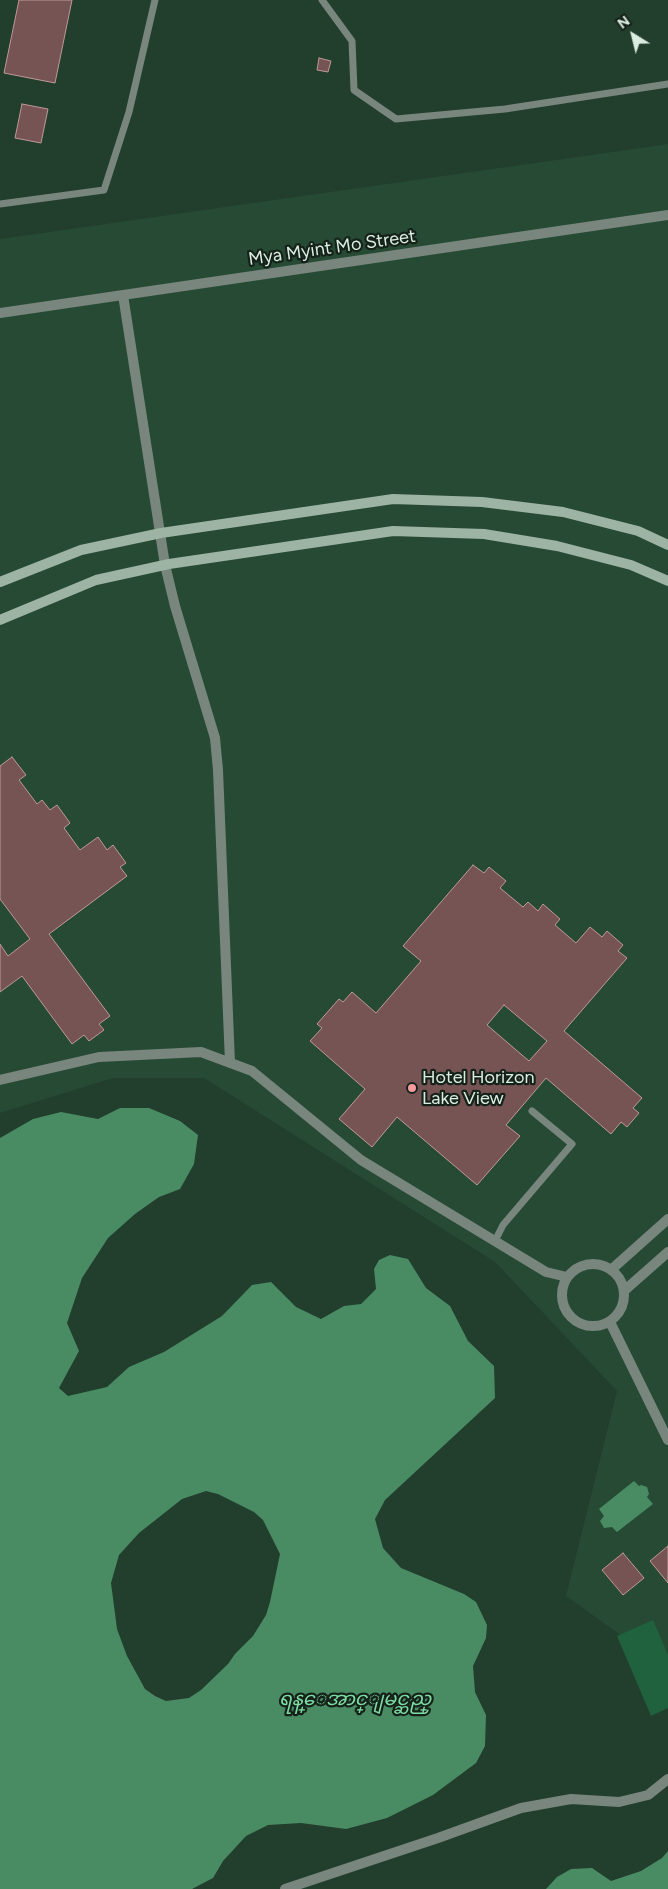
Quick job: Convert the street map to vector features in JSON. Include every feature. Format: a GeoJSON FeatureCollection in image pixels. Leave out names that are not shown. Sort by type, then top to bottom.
{"type":"FeatureCollection","features":[{"type":"Feature","properties":{"kind":"main road"},"geometry":{"type":"LineString","coordinates":[[0,582],[81,550],[161,533],[393,499],[482,502],[564,512],[638,531],[668,545]]}},
{"type":"Feature","properties":{"kind":"main road"},"geometry":{"type":"LineString","coordinates":[[0,620],[96,580],[166,565],[393,531],[484,534],[557,546],[631,565],[668,581]]}},
{"type":"Feature","properties":{"kind":"street","name":"Mya Myint Mo Street"},"geometry":{"type":"LineString","coordinates":[[0,313],[668,215]]}},
{"type":"Feature","properties":{"kind":"street"},"geometry":{"type":"LineString","coordinates":[[123,295],[166,565],[175,606],[215,738],[218,770],[230,1063]]}},
{"type":"Feature","properties":{"kind":"street"},"geometry":{"type":"LineString","coordinates":[[0,1080],[99,1057],[201,1052],[252,1071],[361,1160],[546,1272],[567,1277]]}},
{"type":"Feature","properties":{"kind":"street"},"geometry":{"type":"LineString","coordinates":[[612,1269],[668,1219]]}},
{"type":"Feature","properties":{"kind":"street"},"geometry":{"type":"LineString","coordinates":[[625,1290],[668,1252]]}},
{"type":"Feature","properties":{"kind":"street"},"geometry":{"type":"LineString","coordinates":[[588,1264],[600,1264],[612,1269],[620,1278],[625,1290],[624,1302],[619,1314],[610,1322],[598,1326],[586,1326],[575,1321],[566,1312],[562,1300],[562,1288],[567,1277],[576,1268],[588,1264]]}},
{"type":"Feature","properties":{"kind":"street"},"geometry":{"type":"LineString","coordinates":[[610,1322],[668,1440]]}},
{"type":"Feature","properties":{"kind":"street"},"geometry":{"type":"LineString","coordinates":[[285,1889],[521,1808],[571,1799],[619,1802],[648,1794],[668,1779]]}},
{"type":"Feature","properties":{"kind":"lane"},"geometry":{"type":"LineString","coordinates":[[0,204],[104,190],[129,112],[155,0]]}},
{"type":"Feature","properties":{"kind":"lane"},"geometry":{"type":"LineString","coordinates":[[322,0],[352,41],[354,90],[396,119],[505,109],[668,84]]}},
{"type":"Feature","properties":{"kind":"lane"},"geometry":{"type":"LineString","coordinates":[[495,1241],[503,1225],[572,1144],[532,1111]]}},
{"type":"Feature","properties":{"kind":"shaded area"},"geometry":{"type":"Polygon","coordinates":[[[668,144],[668,1669],[566,1596],[617,1391],[495,1262],[204,1078],[113,1078],[0,1113],[0,239],[668,144]]]}},
{"type":"Feature","properties":{"kind":"shaded area"},"geometry":{"type":"Polygon","coordinates":[[[653,1620],[668,1655],[668,1708],[651,1716],[617,1636],[653,1620]]]}},
{"type":"Feature","properties":{"kind":"water","name":"ရန္ေအာင္ျမင္ဆည္"},"geometry":{"type":"Polygon","coordinates":[[[120,1108],[149,1108],[180,1121],[198,1135],[194,1164],[180,1189],[159,1197],[135,1214],[108,1238],[82,1278],[67,1323],[79,1351],[59,1388],[68,1396],[107,1387],[129,1367],[164,1352],[222,1316],[252,1285],[271,1282],[296,1307],[321,1319],[344,1306],[361,1304],[376,1289],[374,1269],[379,1260],[390,1255],[408,1259],[426,1288],[450,1306],[468,1341],[494,1366],[495,1398],[385,1500],[375,1519],[383,1548],[401,1568],[464,1594],[476,1602],[487,1625],[486,1638],[473,1666],[475,1692],[486,1715],[485,1746],[476,1763],[433,1795],[387,1818],[346,1829],[301,1823],[268,1825],[246,1836],[223,1861],[213,1878],[192,1889],[0,1889],[0,1138],[33,1119],[61,1112],[98,1119],[120,1108]],[[206,1491],[182,1499],[139,1533],[119,1555],[111,1583],[117,1629],[127,1656],[145,1689],[166,1701],[189,1698],[201,1690],[253,1636],[266,1615],[270,1602],[280,1554],[263,1520],[254,1512],[218,1494],[206,1491]]]}},
{"type":"Feature","properties":{"kind":"water"},"geometry":{"type":"Polygon","coordinates":[[[634,1481],[639,1486],[647,1487],[649,1494],[647,1497],[653,1504],[617,1532],[612,1527],[604,1528],[600,1521],[604,1516],[599,1509],[634,1481]]]}},
{"type":"Feature","properties":{"kind":"water"},"geometry":{"type":"Polygon","coordinates":[[[668,1851],[668,1889],[546,1889],[557,1877],[571,1869],[592,1868],[611,1881],[641,1871],[662,1858],[668,1851]]]}},
{"type":"Feature","properties":{"kind":"building"},"geometry":{"type":"Polygon","coordinates":[[[19,0],[72,0],[55,83],[4,73],[19,0]]]}},
{"type":"Feature","properties":{"kind":"building"},"geometry":{"type":"Polygon","coordinates":[[[319,58],[331,61],[328,72],[317,70],[319,58]]]}},
{"type":"Feature","properties":{"kind":"building"},"geometry":{"type":"Polygon","coordinates":[[[22,104],[48,109],[41,143],[15,138],[22,104]]]}},
{"type":"Feature","properties":{"kind":"building"},"geometry":{"type":"Polygon","coordinates":[[[12,757],[26,775],[19,780],[37,804],[42,800],[50,810],[57,805],[70,823],[64,828],[80,850],[98,837],[107,850],[113,845],[126,863],[120,867],[127,876],[49,934],[110,1016],[99,1024],[104,1030],[89,1041],[84,1035],[72,1044],[22,976],[0,992],[0,944],[8,956],[30,939],[0,899],[0,766],[12,757]]]}},
{"type":"Feature","properties":{"kind":"building"},"geometry":{"type":"Polygon","coordinates":[[[473,865],[484,873],[489,867],[506,881],[500,888],[523,907],[528,902],[538,911],[543,904],[560,919],[555,925],[576,943],[590,927],[602,937],[607,931],[623,945],[618,951],[627,958],[564,1031],[642,1098],[633,1108],[639,1113],[627,1127],[621,1122],[611,1134],[546,1078],[506,1125],[520,1136],[477,1185],[397,1117],[372,1147],[339,1119],[365,1089],[310,1041],[322,1028],[317,1024],[339,999],[343,1002],[352,992],[376,1013],[421,961],[403,946],[473,865]],[[504,1005],[487,1025],[529,1061],[547,1041],[504,1005]]]}},
{"type":"Feature","properties":{"kind":"building"},"geometry":{"type":"Polygon","coordinates":[[[668,1546],[668,1583],[650,1561],[668,1546]]]}},
{"type":"Feature","properties":{"kind":"building"},"geometry":{"type":"Polygon","coordinates":[[[623,1553],[644,1578],[623,1595],[602,1570],[623,1553]]]}},
{"type":"Feature","properties":{"kind":"place","name":"Hotel Horizon Lake View"},"geometry":{"type":"Point","coordinates":[412,1088]}}]}
